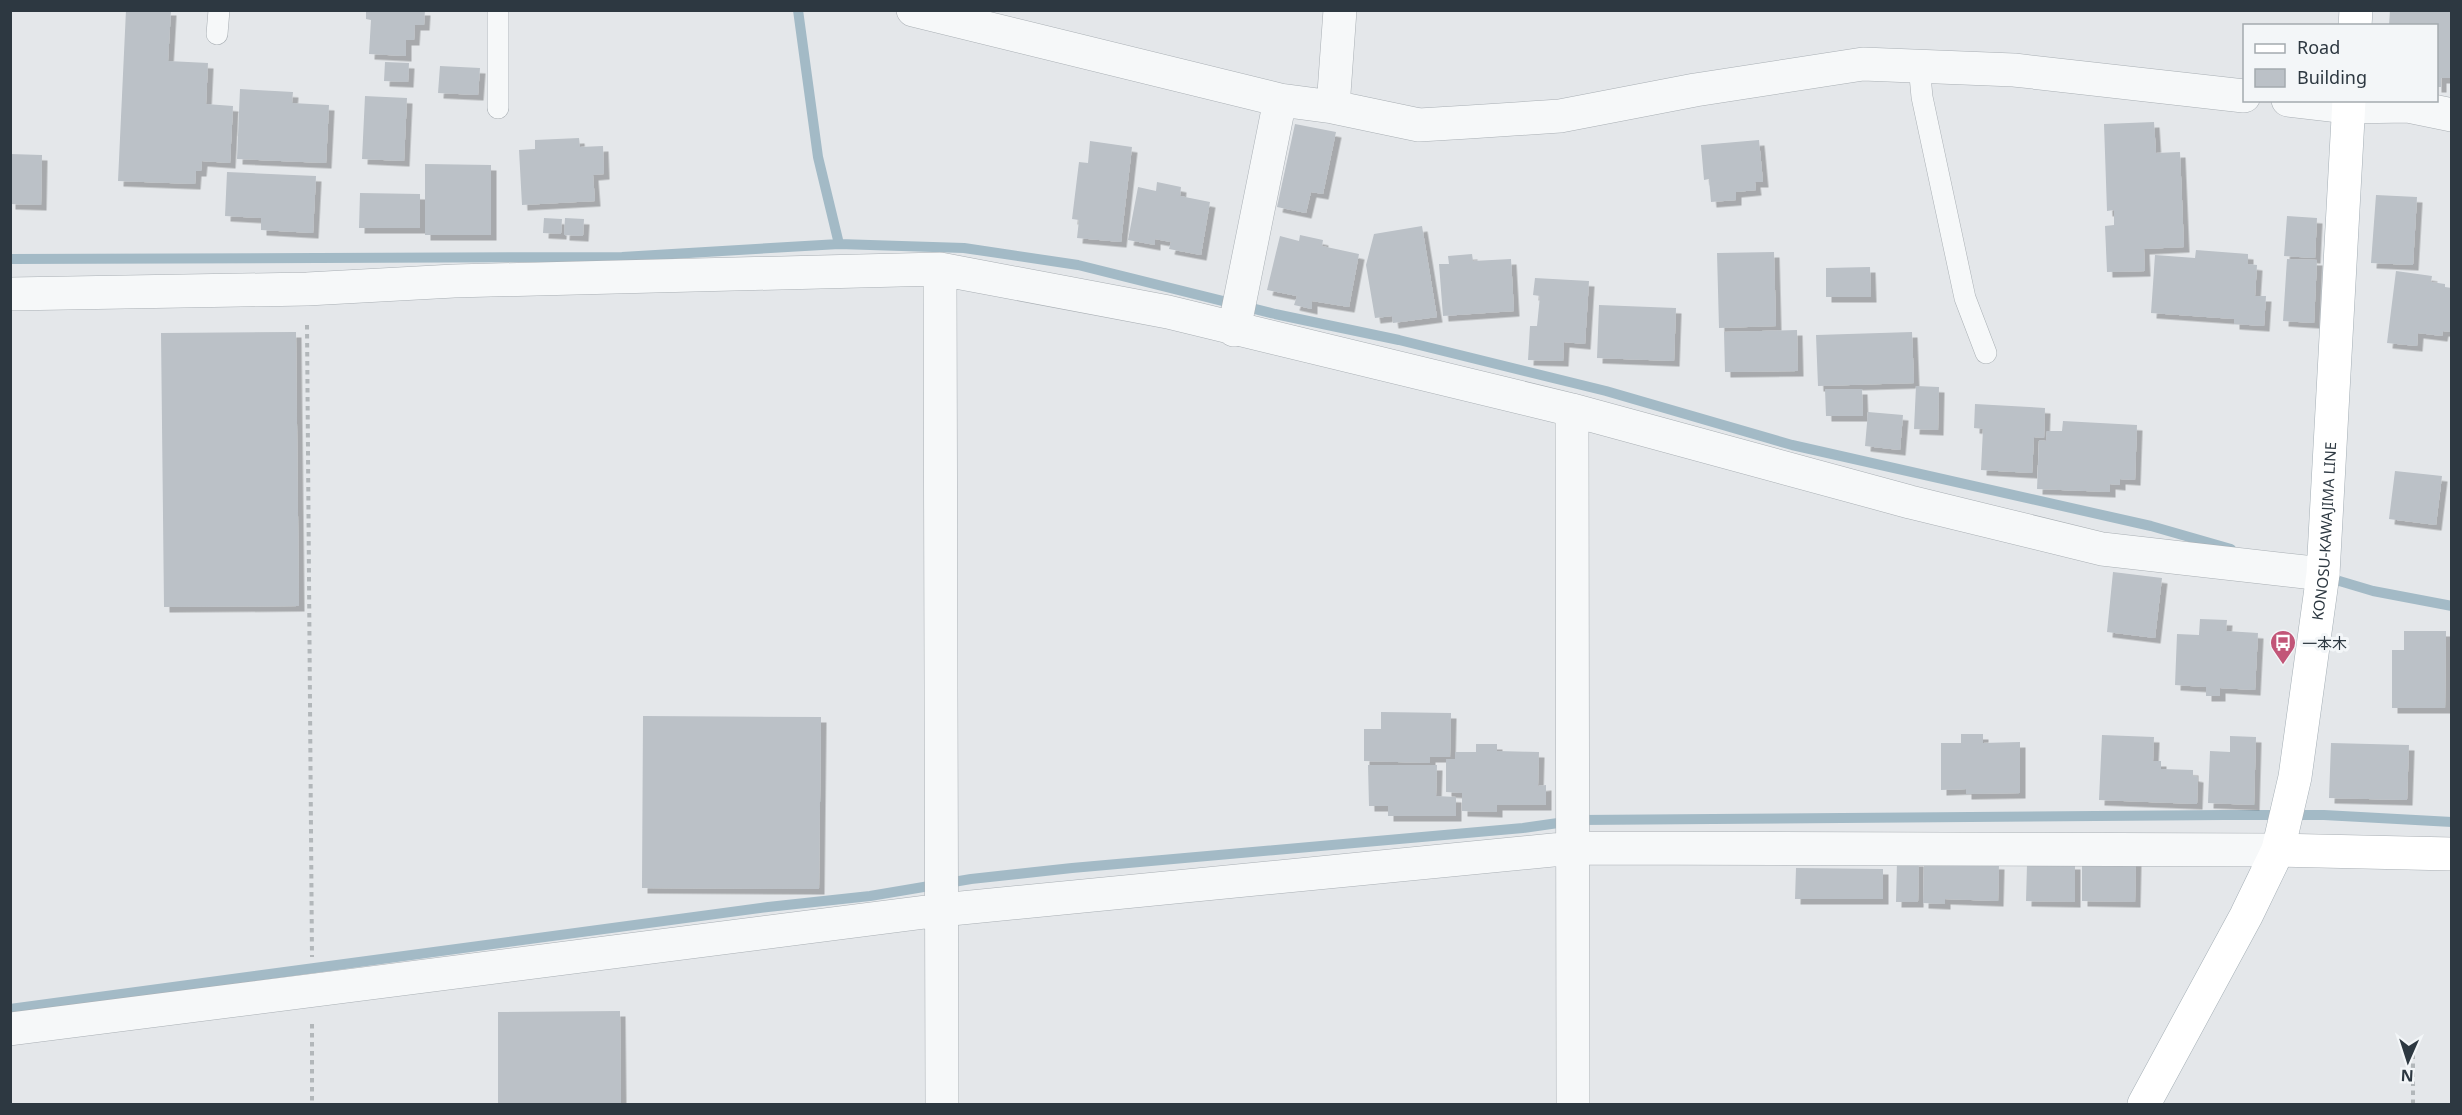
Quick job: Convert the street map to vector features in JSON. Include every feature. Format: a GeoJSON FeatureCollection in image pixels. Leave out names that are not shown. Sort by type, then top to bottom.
{"type":"FeatureCollection","features":[{"type":"Feature","properties":{"kind":"main road","name":"KONOSU-KAWAJIMA LINE"},"geometry":{"type":"LineString","coordinates":[[2144,1104],[2246,916],[2278,849],[2295,777],[2323,574],[2348,104]]}},
{"type":"Feature","properties":{"kind":"main road"},"geometry":{"type":"LineString","coordinates":[[2278,849],[2451,854]]}},
{"type":"Feature","properties":{"kind":"street"},"geometry":{"type":"LineString","coordinates":[[913,10],[1280,100],[1333,107],[1419,125],[1560,116],[1695,90],[1863,64],[2014,70],[2243,96]]}},
{"type":"Feature","properties":{"kind":"street"},"geometry":{"type":"LineString","coordinates":[[1333,107],[1340,10]]}},
{"type":"Feature","properties":{"kind":"street"},"geometry":{"type":"LineString","coordinates":[[1234,330],[1280,100]]}},
{"type":"Feature","properties":{"kind":"street"},"geometry":{"type":"LineString","coordinates":[[2318,102],[2408,106],[2451,115]]}},
{"type":"Feature","properties":{"kind":"street"},"geometry":{"type":"LineString","coordinates":[[940,269],[942,1104]]}},
{"type":"Feature","properties":{"kind":"street"},"geometry":{"type":"LineString","coordinates":[[10,294],[307,290],[454,280],[940,269],[1168,312],[1234,330],[1572,410],[1910,502],[2102,549],[2323,574]]}},
{"type":"Feature","properties":{"kind":"street"},"geometry":{"type":"LineString","coordinates":[[1572,410],[1573,1104]]}},
{"type":"Feature","properties":{"kind":"street"},"geometry":{"type":"LineString","coordinates":[[10,1029],[941,910],[1572,848],[2278,849]]}},
{"type":"Feature","properties":{"kind":"lane"},"geometry":{"type":"LineString","coordinates":[[217,34],[219,10]]}},
{"type":"Feature","properties":{"kind":"lane"},"geometry":{"type":"LineString","coordinates":[[498,10],[498,108]]}},
{"type":"Feature","properties":{"kind":"lane"},"geometry":{"type":"LineString","coordinates":[[1919,65],[1922,97],[1965,298],[1986,354]]}},
{"type":"Feature","properties":{"kind":"path"},"geometry":{"type":"LineString","coordinates":[[307,290],[312,1104]]}},
{"type":"Feature","properties":{"kind":"path"},"geometry":{"type":"LineString","coordinates":[[2413,1045],[2413,1104]]}},
{"type":"Feature","properties":{"kind":"building"},"geometry":{"type":"Polygon","coordinates":[[[126,10],[171,10],[168,61],[208,63],[206,104],[233,106],[230,163],[202,161],[201,171],[196,171],[195,184],[118,181],[126,10]]]}},
{"type":"Feature","properties":{"kind":"building"},"geometry":{"type":"Polygon","coordinates":[[[366,10],[425,10],[424,25],[415,25],[414,40],[406,40],[406,56],[369,54],[371,20],[366,19],[366,10]]]}},
{"type":"Feature","properties":{"kind":"building"},"geometry":{"type":"Polygon","coordinates":[[[2390,10],[2452,10],[2450,78],[2441,78],[2441,87],[2438,87],[2438,24],[2389,24],[2390,10]]]}},
{"type":"Feature","properties":{"kind":"building"},"geometry":{"type":"Polygon","coordinates":[[[385,62],[409,63],[408,82],[384,81],[385,62]]]}},
{"type":"Feature","properties":{"kind":"building"},"geometry":{"type":"Polygon","coordinates":[[[440,66],[480,68],[478,95],[438,93],[440,66]]]}},
{"type":"Feature","properties":{"kind":"building"},"geometry":{"type":"Polygon","coordinates":[[[240,89],[293,92],[292,103],[329,105],[326,163],[237,159],[240,89]]]}},
{"type":"Feature","properties":{"kind":"building"},"geometry":{"type":"Polygon","coordinates":[[[365,96],[407,98],[404,161],[362,159],[365,96]]]}},
{"type":"Feature","properties":{"kind":"building"},"geometry":{"type":"Polygon","coordinates":[[[2154,122],[2156,153],[2180,152],[2184,247],[2144,249],[2145,271],[2107,272],[2105,226],[2114,225],[2114,210],[2107,211],[2104,124],[2154,122]]]}},
{"type":"Feature","properties":{"kind":"building"},"geometry":{"type":"Polygon","coordinates":[[[1295,124],[1336,132],[1323,194],[1311,192],[1306,213],[1277,207],[1295,124]]]}},
{"type":"Feature","properties":{"kind":"building"},"geometry":{"type":"Polygon","coordinates":[[[579,138],[580,147],[603,146],[604,174],[593,175],[595,201],[522,205],[519,150],[535,149],[535,140],[579,138]]]}},
{"type":"Feature","properties":{"kind":"building"},"geometry":{"type":"Polygon","coordinates":[[[1759,140],[1763,182],[1755,182],[1756,190],[1736,192],[1736,200],[1711,202],[1709,179],[1704,180],[1701,145],[1759,140]]]}},
{"type":"Feature","properties":{"kind":"building"},"geometry":{"type":"Polygon","coordinates":[[[1090,141],[1132,147],[1121,242],[1077,238],[1079,220],[1072,219],[1079,162],[1088,163],[1090,141]]]}},
{"type":"Feature","properties":{"kind":"building"},"geometry":{"type":"Polygon","coordinates":[[[10,154],[42,155],[41,205],[10,204],[10,154]]]}},
{"type":"Feature","properties":{"kind":"building"},"geometry":{"type":"Polygon","coordinates":[[[425,164],[491,165],[491,235],[425,235],[425,164]]]}},
{"type":"Feature","properties":{"kind":"building"},"geometry":{"type":"Polygon","coordinates":[[[227,172],[316,176],[313,233],[261,230],[261,218],[225,216],[227,172]]]}},
{"type":"Feature","properties":{"kind":"building"},"geometry":{"type":"Polygon","coordinates":[[[1157,182],[1181,187],[1180,196],[1210,202],[1201,255],[1169,249],[1171,242],[1155,239],[1155,245],[1128,240],[1138,187],[1156,191],[1157,182]]]}},
{"type":"Feature","properties":{"kind":"building"},"geometry":{"type":"Polygon","coordinates":[[[360,193],[420,194],[420,228],[359,228],[360,193]]]}},
{"type":"Feature","properties":{"kind":"building"},"geometry":{"type":"Polygon","coordinates":[[[2376,195],[2417,197],[2413,265],[2371,263],[2376,195]]]}},
{"type":"Feature","properties":{"kind":"building"},"geometry":{"type":"Polygon","coordinates":[[[2287,216],[2317,218],[2315,258],[2284,256],[2287,216]]]}},
{"type":"Feature","properties":{"kind":"building"},"geometry":{"type":"Polygon","coordinates":[[[544,218],[562,219],[561,234],[543,233],[544,218]]]}},
{"type":"Feature","properties":{"kind":"building"},"geometry":{"type":"Polygon","coordinates":[[[565,218],[584,219],[583,236],[564,235],[565,218]]]}},
{"type":"Feature","properties":{"kind":"building"},"geometry":{"type":"Polygon","coordinates":[[[1422,226],[1437,317],[1393,323],[1392,316],[1375,318],[1366,265],[1374,234],[1422,226]]]}},
{"type":"Feature","properties":{"kind":"building"},"geometry":{"type":"Polygon","coordinates":[[[1300,235],[1323,240],[1322,246],[1359,254],[1349,307],[1312,301],[1312,309],[1294,305],[1297,296],[1267,290],[1280,236],[1299,241],[1300,235]]]}},
{"type":"Feature","properties":{"kind":"building"},"geometry":{"type":"Polygon","coordinates":[[[2196,250],[2248,254],[2248,264],[2257,265],[2255,296],[2266,296],[2264,326],[2234,324],[2234,319],[2151,313],[2155,255],[2195,258],[2196,250]]]}},
{"type":"Feature","properties":{"kind":"building"},"geometry":{"type":"Polygon","coordinates":[[[1774,252],[1776,326],[1719,328],[1717,253],[1774,252]]]}},
{"type":"Feature","properties":{"kind":"building"},"geometry":{"type":"Polygon","coordinates":[[[1472,254],[1473,261],[1511,259],[1514,311],[1443,316],[1439,264],[1449,264],[1448,256],[1472,254]]]}},
{"type":"Feature","properties":{"kind":"building"},"geometry":{"type":"Polygon","coordinates":[[[2287,259],[2317,260],[2314,323],[2283,321],[2287,259]]]}},
{"type":"Feature","properties":{"kind":"building"},"geometry":{"type":"Polygon","coordinates":[[[1870,267],[1871,297],[1826,297],[1826,268],[1870,267]]]}},
{"type":"Feature","properties":{"kind":"building"},"geometry":{"type":"Polygon","coordinates":[[[2396,271],[2432,276],[2431,282],[2445,284],[2445,287],[2452,288],[2452,332],[2443,331],[2442,336],[2418,333],[2417,346],[2387,343],[2396,271]]]}},
{"type":"Feature","properties":{"kind":"building"},"geometry":{"type":"Polygon","coordinates":[[[1535,278],[1589,281],[1585,344],[1564,342],[1563,361],[1528,360],[1530,326],[1537,326],[1540,296],[1533,295],[1535,278]]]}},
{"type":"Feature","properties":{"kind":"building"},"geometry":{"type":"Polygon","coordinates":[[[1599,305],[1676,308],[1674,361],[1597,358],[1599,305]]]}},
{"type":"Feature","properties":{"kind":"building"},"geometry":{"type":"Polygon","coordinates":[[[1797,330],[1798,371],[1725,372],[1724,332],[1797,330]]]}},
{"type":"Feature","properties":{"kind":"building"},"geometry":{"type":"Polygon","coordinates":[[[296,332],[299,606],[164,607],[161,333],[296,332]]]}},
{"type":"Feature","properties":{"kind":"building"},"geometry":{"type":"Polygon","coordinates":[[[1912,332],[1914,383],[1818,386],[1816,335],[1912,332]]]}},
{"type":"Feature","properties":{"kind":"building"},"geometry":{"type":"Polygon","coordinates":[[[1916,386],[1939,387],[1938,430],[1914,429],[1916,386]]]}},
{"type":"Feature","properties":{"kind":"building"},"geometry":{"type":"Polygon","coordinates":[[[1825,389],[1862,389],[1863,416],[1826,416],[1825,389]]]}},
{"type":"Feature","properties":{"kind":"building"},"geometry":{"type":"Polygon","coordinates":[[[1975,404],[2045,408],[2044,438],[2034,437],[2032,473],[1981,470],[1983,429],[1974,428],[1975,404]]]}},
{"type":"Feature","properties":{"kind":"building"},"geometry":{"type":"Polygon","coordinates":[[[1868,412],[1903,415],[1900,450],[1865,446],[1868,412]]]}},
{"type":"Feature","properties":{"kind":"building"},"geometry":{"type":"Polygon","coordinates":[[[2063,421],[2137,425],[2135,480],[2120,479],[2120,485],[2110,484],[2110,492],[2037,489],[2039,440],[2046,441],[2047,431],[2062,431],[2063,421]]]}},
{"type":"Feature","properties":{"kind":"building"},"geometry":{"type":"Polygon","coordinates":[[[2395,471],[2442,476],[2436,525],[2389,519],[2395,471]]]}},
{"type":"Feature","properties":{"kind":"building"},"geometry":{"type":"Polygon","coordinates":[[[2113,572],[2162,578],[2155,638],[2107,632],[2113,572]]]}},
{"type":"Feature","properties":{"kind":"building"},"geometry":{"type":"Polygon","coordinates":[[[2200,619],[2227,620],[2226,631],[2258,633],[2255,690],[2220,688],[2220,696],[2206,696],[2206,687],[2175,685],[2177,634],[2199,635],[2200,619]]]}},
{"type":"Feature","properties":{"kind":"building"},"geometry":{"type":"Polygon","coordinates":[[[2404,631],[2446,631],[2445,708],[2392,708],[2392,650],[2404,650],[2404,631]]]}},
{"type":"Feature","properties":{"kind":"building"},"geometry":{"type":"Polygon","coordinates":[[[1381,712],[1451,713],[1450,757],[1430,757],[1430,763],[1364,761],[1364,729],[1381,729],[1381,712]]]}},
{"type":"Feature","properties":{"kind":"building"},"geometry":{"type":"Polygon","coordinates":[[[643,716],[821,717],[819,889],[642,888],[643,716]]]}},
{"type":"Feature","properties":{"kind":"building"},"geometry":{"type":"Polygon","coordinates":[[[1961,734],[1983,734],[1983,743],[2020,742],[2020,793],[1966,794],[1966,789],[1941,790],[1941,743],[1961,743],[1961,734]]]}},
{"type":"Feature","properties":{"kind":"building"},"geometry":{"type":"Polygon","coordinates":[[[2102,735],[2154,737],[2153,761],[2161,761],[2161,769],[2193,770],[2193,776],[2198,777],[2197,804],[2099,800],[2102,735]]]}},
{"type":"Feature","properties":{"kind":"building"},"geometry":{"type":"Polygon","coordinates":[[[2230,736],[2256,737],[2254,805],[2208,803],[2210,751],[2230,752],[2230,736]]]}},
{"type":"Feature","properties":{"kind":"building"},"geometry":{"type":"Polygon","coordinates":[[[2331,743],[2409,745],[2407,800],[2329,798],[2331,743]]]}},
{"type":"Feature","properties":{"kind":"building"},"geometry":{"type":"Polygon","coordinates":[[[1476,744],[1497,744],[1497,751],[1539,752],[1538,786],[1546,785],[1546,805],[1497,805],[1497,812],[1462,811],[1462,793],[1446,792],[1446,759],[1455,759],[1455,752],[1476,752],[1476,744]]]}},
{"type":"Feature","properties":{"kind":"building"},"geometry":{"type":"Polygon","coordinates":[[[1368,765],[1437,765],[1436,796],[1456,797],[1456,816],[1388,816],[1388,806],[1369,806],[1368,765]]]}},
{"type":"Feature","properties":{"kind":"building"},"geometry":{"type":"Polygon","coordinates":[[[2082,858],[2136,858],[2135,902],[2082,901],[2082,858]]]}},
{"type":"Feature","properties":{"kind":"building"},"geometry":{"type":"Polygon","coordinates":[[[1897,861],[1919,861],[1918,902],[1896,902],[1897,861]]]}},
{"type":"Feature","properties":{"kind":"building"},"geometry":{"type":"Polygon","coordinates":[[[1924,862],[1999,864],[1998,901],[1945,899],[1945,904],[1923,903],[1924,862]]]}},
{"type":"Feature","properties":{"kind":"building"},"geometry":{"type":"Polygon","coordinates":[[[2027,864],[2075,864],[2075,902],[2026,901],[2027,864]]]}},
{"type":"Feature","properties":{"kind":"building"},"geometry":{"type":"Polygon","coordinates":[[[1796,868],[1883,869],[1883,899],[1795,899],[1796,868]]]}},
{"type":"Feature","properties":{"kind":"building"},"geometry":{"type":"Polygon","coordinates":[[[620,1011],[621,1104],[498,1104],[498,1012],[620,1011]]]}},
{"type":"Feature","properties":{"kind":"waterway"},"geometry":{"type":"LineString","coordinates":[[798,10],[818,157],[839,244]]}},
{"type":"Feature","properties":{"kind":"waterway"},"geometry":{"type":"LineString","coordinates":[[10,259],[622,257],[839,244],[964,248],[1078,265],[1275,314],[1399,340],[1606,391],[1792,445],[2151,526],[2231,549]]}},
{"type":"Feature","properties":{"kind":"waterway"},"geometry":{"type":"LineString","coordinates":[[2326,577],[2373,591],[2452,606]]}},
{"type":"Feature","properties":{"kind":"waterway"},"geometry":{"type":"LineString","coordinates":[[10,1009],[768,907],[870,896],[971,879],[1523,828],[1579,820],[2324,815],[2452,822]]}},
{"type":"Feature","properties":{"kind":"place","name":"一本木"},"geometry":{"type":"Point","coordinates":[2283,666]}}]}
